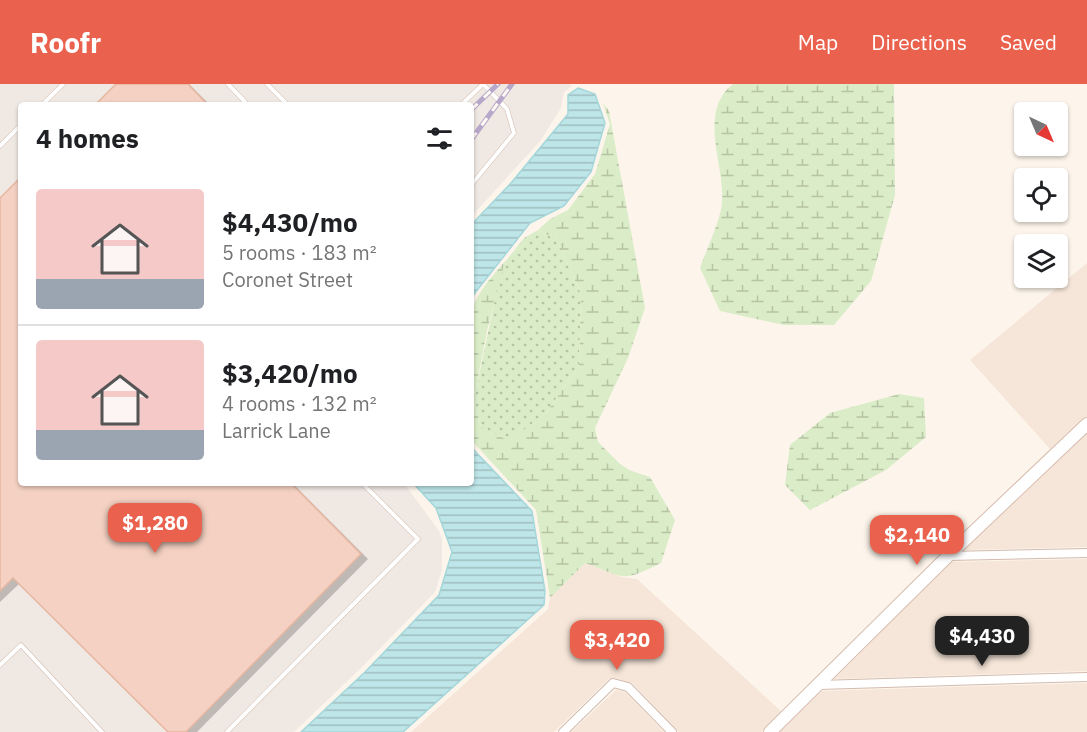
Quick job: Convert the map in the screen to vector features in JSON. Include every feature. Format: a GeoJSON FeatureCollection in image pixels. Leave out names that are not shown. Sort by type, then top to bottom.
{"type":"FeatureCollection","features":[{"type":"Feature","properties":{"kind":"street"},"geometry":{"type":"LineString","coordinates":[[770,732],[948,556],[1087,424]]}},
{"type":"Feature","properties":{"kind":"street"},"geometry":{"type":"LineString","coordinates":[[948,556],[1087,553]]}},
{"type":"Feature","properties":{"kind":"street"},"geometry":{"type":"LineString","coordinates":[[819,685],[1087,677]]}},
{"type":"Feature","properties":{"kind":"street"},"geometry":{"type":"LineString","coordinates":[[563,732],[614,684],[628,687],[672,732]]}},
{"type":"Feature","properties":{"kind":"lane"},"geometry":{"type":"LineString","coordinates":[[45,102],[63,84]]}},
{"type":"Feature","properties":{"kind":"lane"},"geometry":{"type":"LineString","coordinates":[[228,84],[245,102]]}},
{"type":"Feature","properties":{"kind":"lane"},"geometry":{"type":"LineString","coordinates":[[267,84],[285,102]]}},
{"type":"Feature","properties":{"kind":"lane"},"geometry":{"type":"LineString","coordinates":[[464,102],[483,84],[507,109],[514,133],[474,180]]}},
{"type":"Feature","properties":{"kind":"lane"},"geometry":{"type":"LineString","coordinates":[[0,146],[18,128]]}},
{"type":"Feature","properties":{"kind":"lane"},"geometry":{"type":"LineString","coordinates":[[227,732],[418,539],[365,486]]}},
{"type":"Feature","properties":{"kind":"lane"},"geometry":{"type":"LineString","coordinates":[[0,665],[21,645],[102,732]]}},
{"type":"Feature","properties":{"kind":"shaded area"},"geometry":{"type":"Polygon","coordinates":[[[0,84],[569,84],[572,86],[564,92],[561,108],[541,140],[474,214],[474,102],[18,102],[18,486],[406,486],[439,531],[442,539],[442,570],[435,592],[294,732],[0,732],[0,84]]]}},
{"type":"Feature","properties":{"kind":"shaded area"},"geometry":{"type":"Polygon","coordinates":[[[1087,263],[1087,416],[977,520],[1050,449],[970,360],[1057,288],[1068,288],[1068,279],[1087,263]]]}},
{"type":"Feature","properties":{"kind":"shaded area"},"geometry":{"type":"Polygon","coordinates":[[[1087,432],[1087,547],[963,550],[1087,432]]]}},
{"type":"Feature","properties":{"kind":"shaded area"},"geometry":{"type":"Polygon","coordinates":[[[1087,559],[1087,671],[834,679],[951,562],[1087,559]]]}},
{"type":"Feature","properties":{"kind":"shaded area"},"geometry":{"type":"Polygon","coordinates":[[[585,563],[621,577],[637,579],[782,712],[761,732],[679,732],[632,683],[614,678],[609,679],[554,732],[411,732],[548,609],[550,598],[585,563]]]}},
{"type":"Feature","properties":{"kind":"shaded area"},"geometry":{"type":"Polygon","coordinates":[[[1087,683],[1087,732],[779,732],[822,691],[1087,683]]]}},
{"type":"Feature","properties":{"kind":"shaded area"},"geometry":{"type":"Polygon","coordinates":[[[616,690],[625,692],[664,732],[571,732],[616,690]]]}},
{"type":"Feature","properties":{"kind":"green space"},"geometry":{"type":"Polygon","coordinates":[[[733,84],[894,84],[895,195],[871,281],[834,325],[784,325],[720,311],[700,268],[716,226],[722,202],[714,124],[722,96],[733,84]]]}},
{"type":"Feature","properties":{"kind":"green space"},"geometry":{"type":"Polygon","coordinates":[[[603,103],[609,111],[645,308],[628,358],[595,428],[598,442],[619,463],[629,470],[650,477],[675,520],[661,563],[638,574],[623,576],[585,563],[550,598],[536,510],[474,443],[474,399],[481,427],[509,441],[546,413],[579,366],[581,294],[557,240],[538,230],[550,219],[568,210],[595,174],[610,124],[603,103]]]}},
{"type":"Feature","properties":{"kind":"green space"},"geometry":{"type":"Polygon","coordinates":[[[538,230],[557,240],[581,294],[579,366],[546,413],[509,442],[481,427],[474,399],[502,266],[524,238],[538,230]]]}},
{"type":"Feature","properties":{"kind":"green space"},"geometry":{"type":"Polygon","coordinates":[[[505,261],[487,331],[474,399],[474,305],[505,261]]]}},
{"type":"Feature","properties":{"kind":"green space"},"geometry":{"type":"Polygon","coordinates":[[[899,394],[924,398],[926,437],[886,470],[810,510],[785,485],[790,445],[830,413],[899,394]]]}},
{"type":"Feature","properties":{"kind":"water"},"geometry":{"type":"Polygon","coordinates":[[[578,88],[595,94],[605,123],[591,172],[564,206],[530,223],[474,294],[474,222],[511,183],[568,114],[568,95],[578,88]]]}},
{"type":"Feature","properties":{"kind":"water"},"geometry":{"type":"Polygon","coordinates":[[[474,450],[532,511],[545,591],[544,605],[403,732],[301,732],[365,672],[439,595],[452,552],[436,508],[416,486],[474,486],[474,450]]]}},
{"type":"Feature","properties":{"kind":"building"},"geometry":{"type":"Polygon","coordinates":[[[116,84],[188,84],[205,102],[98,102],[116,84]]]}},
{"type":"Feature","properties":{"kind":"building"},"geometry":{"type":"Polygon","coordinates":[[[18,180],[18,486],[294,486],[361,554],[186,732],[168,732],[13,578],[0,591],[0,198],[18,180]]]}},
{"type":"Feature","properties":{"kind":"railway"},"geometry":{"type":"LineString","coordinates":[[474,107],[498,84]]}},
{"type":"Feature","properties":{"kind":"railway"},"geometry":{"type":"LineString","coordinates":[[474,136],[512,84]]}}]}
